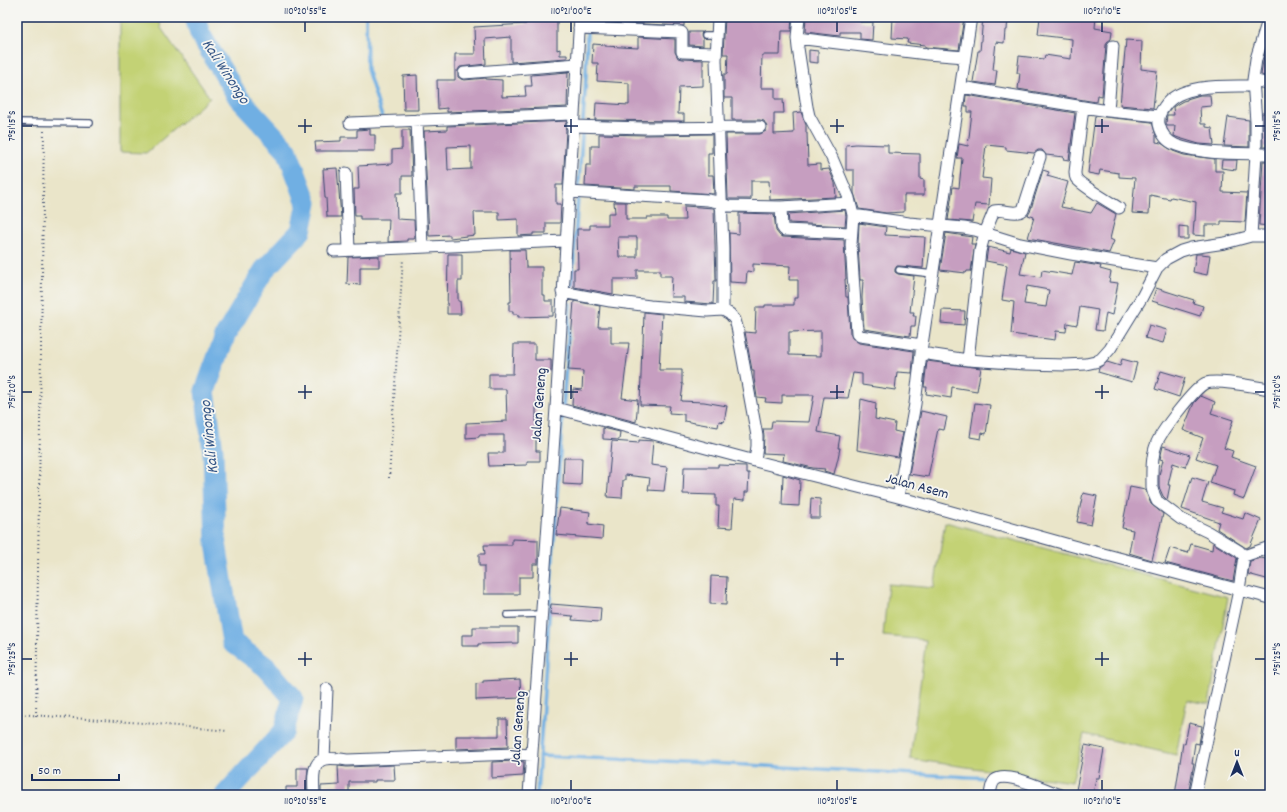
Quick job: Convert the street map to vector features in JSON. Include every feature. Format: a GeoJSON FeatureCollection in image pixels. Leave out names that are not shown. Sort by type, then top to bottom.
{"type":"FeatureCollection","features":[{"type":"Feature","properties":{"kind":"street"},"geometry":{"type":"LineString","coordinates":[[718,17],[716,53],[723,249],[723,310]]}},
{"type":"Feature","properties":{"kind":"street"},"geometry":{"type":"LineString","coordinates":[[799,17],[797,38],[800,68],[809,116],[832,158],[853,214],[851,233],[852,264],[858,336],[968,360],[1054,365],[1086,364],[1095,362],[1110,350],[1161,262],[1181,251],[1191,248],[1225,243],[1251,236],[1270,236]]}},
{"type":"Feature","properties":{"kind":"street"},"geometry":{"type":"LineString","coordinates":[[898,497],[912,424],[971,17]]}},
{"type":"Feature","properties":{"kind":"street"},"geometry":{"type":"LineString","coordinates":[[1251,236],[1256,154],[1256,122],[1253,83],[1256,60],[1269,17]]}},
{"type":"Feature","properties":{"kind":"street"},"geometry":{"type":"LineString","coordinates":[[580,22],[681,32],[682,56],[716,53]]}},
{"type":"Feature","properties":{"kind":"street","name":"Jalan Geneng"},"geometry":{"type":"LineString","coordinates":[[529,795],[556,408],[565,241],[576,192],[580,127],[573,114],[580,22]]}},
{"type":"Feature","properties":{"kind":"street"},"geometry":{"type":"LineString","coordinates":[[797,38],[927,54],[966,57]]}},
{"type":"Feature","properties":{"kind":"street"},"geometry":{"type":"LineString","coordinates":[[1108,111],[1113,46]]}},
{"type":"Feature","properties":{"kind":"street"},"geometry":{"type":"LineString","coordinates":[[464,72],[577,64]]}},
{"type":"Feature","properties":{"kind":"street"},"geometry":{"type":"LineString","coordinates":[[1270,84],[1253,83],[1218,86],[1181,93],[1166,102],[1159,116],[1159,122],[1163,134],[1169,141],[1176,145],[1198,150],[1270,154]]}},
{"type":"Feature","properties":{"kind":"street"},"geometry":{"type":"LineString","coordinates":[[961,87],[1108,111],[1159,116]]}},
{"type":"Feature","properties":{"kind":"street"},"geometry":{"type":"LineString","coordinates":[[1083,107],[1075,176],[1083,185],[1119,208]]}},
{"type":"Feature","properties":{"kind":"street"},"geometry":{"type":"LineString","coordinates":[[350,123],[573,114]]}},
{"type":"Feature","properties":{"kind":"street"},"geometry":{"type":"LineString","coordinates":[[417,120],[422,247]]}},
{"type":"Feature","properties":{"kind":"street"},"geometry":{"type":"LineString","coordinates":[[580,127],[760,127]]}},
{"type":"Feature","properties":{"kind":"street"},"geometry":{"type":"LineString","coordinates":[[968,360],[977,271],[985,233],[994,212],[999,210],[1018,212],[1023,210],[1040,157]]}},
{"type":"Feature","properties":{"kind":"street"},"geometry":{"type":"LineString","coordinates":[[346,173],[349,250]]}},
{"type":"Feature","properties":{"kind":"street"},"geometry":{"type":"LineString","coordinates":[[576,192],[708,200],[731,207],[781,207],[850,203]]}},
{"type":"Feature","properties":{"kind":"street"},"geometry":{"type":"LineString","coordinates":[[781,207],[782,227],[784,230],[851,233]]}},
{"type":"Feature","properties":{"kind":"street"},"geometry":{"type":"LineString","coordinates":[[853,214],[909,223],[964,228],[1020,244],[1157,268]]}},
{"type":"Feature","properties":{"kind":"street"},"geometry":{"type":"LineString","coordinates":[[334,251],[565,241]]}},
{"type":"Feature","properties":{"kind":"street"},"geometry":{"type":"LineString","coordinates":[[562,292],[610,301],[650,306],[707,311],[723,310],[730,314],[735,320],[757,436],[755,461]]}},
{"type":"Feature","properties":{"kind":"street"},"geometry":{"type":"LineString","coordinates":[[1244,556],[1239,551],[1208,532],[1181,519],[1157,501],[1152,488],[1154,450],[1159,437],[1189,397],[1201,385],[1208,382],[1214,382],[1270,390]]}},
{"type":"Feature","properties":{"kind":"street","name":"Jalan Asem"},"geometry":{"type":"LineString","coordinates":[[556,408],[898,497],[1270,598]]}},
{"type":"Feature","properties":{"kind":"street"},"geometry":{"type":"LineString","coordinates":[[1244,556],[1270,547]]}},
{"type":"Feature","properties":{"kind":"street"},"geometry":{"type":"LineString","coordinates":[[1195,795],[1239,590],[1244,556]]}},
{"type":"Feature","properties":{"kind":"street"},"geometry":{"type":"LineString","coordinates":[[324,759],[327,689]]}},
{"type":"Feature","properties":{"kind":"street"},"geometry":{"type":"LineString","coordinates":[[314,795],[314,770],[318,763],[324,759],[347,760],[515,754],[532,755]]}},
{"type":"Feature","properties":{"kind":"street"},"geometry":{"type":"LineString","coordinates":[[990,795],[991,785],[994,781],[1006,777],[1061,795]]}},
{"type":"Feature","properties":{"kind":"lane"},"geometry":{"type":"LineString","coordinates":[[705,35],[717,35]]}},
{"type":"Feature","properties":{"kind":"lane"},"geometry":{"type":"LineString","coordinates":[[17,122],[90,123]]}},
{"type":"Feature","properties":{"kind":"lane"},"geometry":{"type":"LineString","coordinates":[[900,270],[933,274]]}},
{"type":"Feature","properties":{"kind":"lane"},"geometry":{"type":"LineString","coordinates":[[507,615],[541,614]]}},
{"type":"Feature","properties":{"kind":"path"},"geometry":{"type":"LineString","coordinates":[[36,716],[44,122]]}},
{"type":"Feature","properties":{"kind":"path"},"geometry":{"type":"LineString","coordinates":[[389,478],[404,248]]}},
{"type":"Feature","properties":{"kind":"path"},"geometry":{"type":"LineString","coordinates":[[17,714],[150,723],[228,731]]}},
{"type":"Feature","properties":{"kind":"green space"},"geometry":{"type":"Polygon","coordinates":[[[120,17],[159,17],[161,28],[210,98],[146,153],[120,152],[120,17]]]}},
{"type":"Feature","properties":{"kind":"green space"},"geometry":{"type":"Polygon","coordinates":[[[945,522],[1228,597],[1209,704],[1187,700],[1176,755],[1084,734],[1072,782],[910,759],[926,640],[883,636],[888,584],[934,588],[945,522]]]}},
{"type":"Feature","properties":{"kind":"building"},"geometry":{"type":"Polygon","coordinates":[[[525,17],[557,17],[557,50],[560,49],[560,55],[567,55],[567,58],[511,62],[511,37],[485,39],[486,64],[460,67],[458,70],[458,77],[464,80],[486,78],[502,80],[502,97],[526,96],[525,86],[532,86],[531,75],[568,72],[567,107],[447,112],[447,108],[438,109],[437,80],[455,80],[455,54],[475,54],[474,27],[526,24],[525,17]]]}},
{"type":"Feature","properties":{"kind":"building"},"geometry":{"type":"Polygon","coordinates":[[[589,17],[684,17],[684,26],[589,21],[589,17]]]}},
{"type":"Feature","properties":{"kind":"building"},"geometry":{"type":"Polygon","coordinates":[[[725,17],[792,17],[791,31],[781,31],[780,55],[762,55],[761,88],[775,88],[775,99],[783,99],[784,113],[774,113],[774,134],[794,133],[793,113],[801,112],[806,125],[808,165],[820,164],[820,170],[829,169],[835,183],[836,197],[770,200],[769,181],[751,181],[751,199],[728,199],[726,134],[760,134],[766,131],[767,127],[764,121],[760,120],[732,120],[732,98],[724,98],[724,74],[727,74],[728,54],[723,54],[725,17]]]}},
{"type":"Feature","properties":{"kind":"building"},"geometry":{"type":"Polygon","coordinates":[[[806,17],[860,17],[860,22],[873,22],[872,40],[860,39],[860,32],[840,32],[840,36],[805,32],[806,17]]]}},
{"type":"Feature","properties":{"kind":"building"},"geometry":{"type":"Polygon","coordinates":[[[893,17],[964,17],[959,50],[925,47],[925,45],[907,43],[908,39],[892,38],[893,17]]]}},
{"type":"Feature","properties":{"kind":"building"},"geometry":{"type":"Polygon","coordinates":[[[983,17],[1008,17],[1004,43],[996,42],[993,70],[997,70],[995,85],[973,82],[978,51],[980,51],[983,17]]]}},
{"type":"Feature","properties":{"kind":"building"},"geometry":{"type":"Polygon","coordinates":[[[1040,17],[1096,17],[1095,28],[1112,31],[1111,39],[1106,45],[1102,96],[1097,95],[1096,102],[1018,89],[1020,73],[1017,73],[1019,56],[1044,59],[1045,55],[1071,59],[1072,39],[1038,35],[1040,17]]]}},
{"type":"Feature","properties":{"kind":"building"},"geometry":{"type":"Polygon","coordinates":[[[689,32],[702,32],[701,35],[703,39],[703,46],[689,45],[689,32]]]}},
{"type":"Feature","properties":{"kind":"building"},"geometry":{"type":"Polygon","coordinates":[[[638,37],[675,39],[675,52],[678,58],[703,60],[703,86],[679,87],[678,114],[684,114],[684,121],[595,120],[596,103],[629,105],[629,83],[597,81],[598,63],[592,63],[593,44],[638,48],[638,37]]]}},
{"type":"Feature","properties":{"kind":"building"},"geometry":{"type":"Polygon","coordinates":[[[1270,37],[1270,77],[1261,75],[1263,61],[1270,37]]]}},
{"type":"Feature","properties":{"kind":"building"},"geometry":{"type":"Polygon","coordinates":[[[1126,40],[1142,41],[1141,69],[1157,71],[1153,108],[1120,105],[1126,40]]]}},
{"type":"Feature","properties":{"kind":"building"},"geometry":{"type":"Polygon","coordinates":[[[809,50],[818,51],[818,63],[809,62],[809,50]]]}},
{"type":"Feature","properties":{"kind":"building"},"geometry":{"type":"Polygon","coordinates":[[[417,75],[418,110],[404,110],[403,76],[417,75]]]}},
{"type":"Feature","properties":{"kind":"building"},"geometry":{"type":"Polygon","coordinates":[[[966,95],[1075,113],[1069,160],[1063,159],[1064,157],[1046,155],[1042,150],[1038,150],[1034,153],[1006,150],[1006,147],[986,145],[982,178],[991,179],[989,205],[975,204],[972,222],[948,220],[953,187],[959,188],[962,158],[957,158],[959,144],[968,146],[972,112],[968,112],[968,106],[965,106],[966,95]]]}},
{"type":"Feature","properties":{"kind":"building"},"geometry":{"type":"Polygon","coordinates":[[[1200,95],[1210,95],[1211,106],[1200,107],[1201,124],[1206,124],[1206,127],[1212,128],[1214,145],[1199,144],[1174,136],[1175,126],[1167,126],[1166,123],[1167,115],[1174,115],[1173,107],[1187,99],[1200,95]]]}},
{"type":"Feature","properties":{"kind":"building"},"geometry":{"type":"Polygon","coordinates":[[[1262,113],[1270,113],[1270,147],[1263,147],[1262,113]]]}},
{"type":"Feature","properties":{"kind":"building"},"geometry":{"type":"Polygon","coordinates":[[[1095,116],[1152,122],[1156,142],[1184,155],[1215,159],[1215,171],[1223,171],[1222,192],[1247,193],[1245,222],[1221,221],[1221,225],[1205,225],[1205,236],[1193,235],[1196,202],[1150,195],[1149,214],[1132,213],[1135,178],[1119,177],[1119,173],[1100,170],[1099,175],[1088,173],[1095,116]]]}},
{"type":"Feature","properties":{"kind":"building"},"geometry":{"type":"Polygon","coordinates":[[[1228,117],[1249,120],[1249,147],[1224,146],[1228,117]]]}},
{"type":"Feature","properties":{"kind":"building"},"geometry":{"type":"Polygon","coordinates":[[[567,121],[565,125],[563,185],[556,185],[556,204],[561,204],[560,223],[546,223],[546,233],[533,233],[533,235],[518,236],[518,219],[499,220],[499,212],[474,212],[475,235],[450,238],[450,235],[429,236],[424,131],[447,130],[447,126],[567,121]],[[471,146],[447,147],[448,170],[471,169],[471,146]]]}},
{"type":"Feature","properties":{"kind":"building"},"geometry":{"type":"Polygon","coordinates":[[[370,129],[370,135],[375,135],[375,151],[316,151],[315,142],[341,141],[341,137],[357,137],[357,130],[370,129]]]}},
{"type":"Feature","properties":{"kind":"building"},"geometry":{"type":"Polygon","coordinates":[[[402,130],[410,130],[412,176],[402,176],[402,193],[396,193],[397,219],[414,220],[415,237],[414,239],[407,239],[407,241],[388,242],[389,219],[360,219],[360,216],[355,216],[354,189],[359,189],[358,166],[392,164],[392,150],[402,149],[402,130]]]}},
{"type":"Feature","properties":{"kind":"building"},"geometry":{"type":"Polygon","coordinates":[[[599,134],[712,134],[712,153],[708,153],[708,175],[713,175],[714,194],[671,191],[671,186],[635,186],[635,189],[585,186],[586,165],[591,165],[591,146],[599,146],[599,134]]]}},
{"type":"Feature","properties":{"kind":"building"},"geometry":{"type":"Polygon","coordinates":[[[846,145],[888,145],[888,153],[920,154],[920,179],[924,180],[924,195],[904,195],[904,212],[886,213],[859,209],[854,193],[854,170],[846,170],[846,145]]]}},
{"type":"Feature","properties":{"kind":"building"},"geometry":{"type":"Polygon","coordinates":[[[1222,160],[1237,160],[1236,170],[1221,168],[1222,160]]]}},
{"type":"Feature","properties":{"kind":"building"},"geometry":{"type":"Polygon","coordinates":[[[1263,161],[1270,161],[1270,226],[1259,225],[1263,161]]]}},
{"type":"Feature","properties":{"kind":"building"},"geometry":{"type":"Polygon","coordinates":[[[337,168],[341,217],[327,217],[323,169],[337,168]]]}},
{"type":"Feature","properties":{"kind":"building"},"geometry":{"type":"Polygon","coordinates":[[[1043,170],[1049,172],[1047,176],[1068,182],[1061,207],[1091,213],[1097,203],[1116,214],[1110,239],[1114,241],[1109,253],[1028,238],[1034,217],[1028,215],[1043,170]]]}},
{"type":"Feature","properties":{"kind":"building"},"geometry":{"type":"Polygon","coordinates":[[[614,202],[626,202],[626,219],[667,217],[667,220],[685,220],[684,206],[714,208],[716,281],[714,281],[713,304],[684,302],[684,297],[671,297],[672,276],[660,276],[660,270],[637,270],[637,279],[613,279],[613,294],[574,287],[574,269],[578,269],[577,229],[590,229],[590,225],[608,225],[608,213],[615,213],[614,202]],[[618,237],[619,257],[637,257],[637,237],[618,237]]]}},
{"type":"Feature","properties":{"kind":"building"},"geometry":{"type":"Polygon","coordinates":[[[845,210],[845,226],[789,223],[788,214],[845,210]]]}},
{"type":"Feature","properties":{"kind":"building"},"geometry":{"type":"Polygon","coordinates":[[[739,213],[774,214],[776,231],[780,236],[844,240],[846,297],[848,297],[850,333],[852,338],[859,343],[914,351],[912,373],[897,372],[895,390],[862,385],[862,374],[853,373],[848,398],[824,397],[818,432],[840,436],[838,448],[840,448],[834,474],[824,471],[825,469],[813,468],[783,461],[784,454],[763,453],[763,429],[771,429],[772,421],[809,422],[814,395],[782,395],[782,403],[765,402],[766,398],[757,397],[754,370],[752,370],[745,332],[755,333],[756,307],[765,307],[765,305],[794,305],[794,298],[798,298],[798,280],[789,280],[790,266],[753,264],[753,272],[747,271],[746,283],[730,282],[729,233],[739,234],[739,213]],[[821,331],[789,332],[789,355],[821,356],[821,331]]]}},
{"type":"Feature","properties":{"kind":"building"},"geometry":{"type":"Polygon","coordinates":[[[859,223],[886,227],[885,235],[925,237],[923,268],[897,266],[895,269],[895,272],[898,274],[914,276],[910,312],[914,312],[913,316],[916,316],[915,326],[911,326],[910,336],[864,329],[862,298],[863,280],[860,280],[858,245],[859,223]]]}},
{"type":"Feature","properties":{"kind":"building"},"geometry":{"type":"Polygon","coordinates":[[[1179,226],[1188,227],[1188,239],[1179,239],[1179,226]]]}},
{"type":"Feature","properties":{"kind":"building"},"geometry":{"type":"Polygon","coordinates":[[[946,233],[972,237],[971,244],[975,244],[971,271],[967,271],[966,273],[940,270],[946,233]]]}},
{"type":"Feature","properties":{"kind":"building"},"geometry":{"type":"Polygon","coordinates":[[[988,247],[1010,252],[1011,248],[1025,252],[1020,274],[1041,277],[1042,270],[1072,275],[1075,262],[1101,266],[1100,269],[1111,272],[1109,282],[1118,283],[1112,315],[1106,313],[1103,331],[1095,330],[1098,310],[1080,307],[1077,325],[1067,323],[1066,332],[1056,331],[1055,340],[1011,334],[1014,302],[1002,300],[1007,265],[986,261],[988,247]],[[1027,286],[1024,304],[1046,307],[1049,290],[1027,286]]]}},
{"type":"Feature","properties":{"kind":"building"},"geometry":{"type":"Polygon","coordinates":[[[510,250],[525,250],[526,267],[542,267],[542,295],[545,295],[545,301],[553,301],[553,316],[518,317],[518,314],[513,314],[513,311],[509,311],[509,302],[511,302],[510,250]]]}},
{"type":"Feature","properties":{"kind":"building"},"geometry":{"type":"Polygon","coordinates":[[[448,254],[462,254],[462,281],[458,281],[458,301],[460,301],[461,314],[447,314],[448,254]]]}},
{"type":"Feature","properties":{"kind":"building"},"geometry":{"type":"Polygon","coordinates":[[[1196,254],[1210,255],[1207,275],[1193,272],[1196,254]]]}},
{"type":"Feature","properties":{"kind":"building"},"geometry":{"type":"Polygon","coordinates":[[[379,256],[379,267],[360,267],[360,285],[347,284],[348,257],[379,256]]]}},
{"type":"Feature","properties":{"kind":"building"},"geometry":{"type":"Polygon","coordinates":[[[1156,288],[1194,300],[1193,303],[1203,306],[1200,316],[1152,301],[1156,288]]]}},
{"type":"Feature","properties":{"kind":"building"},"geometry":{"type":"Polygon","coordinates":[[[574,301],[600,306],[598,327],[611,327],[611,343],[629,343],[622,398],[638,400],[636,422],[572,405],[573,389],[582,390],[583,371],[568,370],[574,301]]]}},
{"type":"Feature","properties":{"kind":"building"},"geometry":{"type":"Polygon","coordinates":[[[942,310],[965,311],[964,325],[941,323],[942,310]]]}},
{"type":"Feature","properties":{"kind":"building"},"geometry":{"type":"Polygon","coordinates":[[[644,312],[662,314],[659,370],[682,370],[683,384],[681,401],[704,402],[727,406],[724,422],[719,421],[718,427],[684,421],[684,414],[669,413],[670,406],[640,405],[644,312]]]}},
{"type":"Feature","properties":{"kind":"building"},"geometry":{"type":"Polygon","coordinates":[[[1149,325],[1167,330],[1163,343],[1145,338],[1149,325]]]}},
{"type":"Feature","properties":{"kind":"building"},"geometry":{"type":"Polygon","coordinates":[[[514,344],[535,344],[535,360],[551,360],[551,372],[538,372],[538,402],[536,402],[536,451],[540,451],[540,461],[527,461],[527,465],[489,466],[488,453],[504,453],[504,435],[479,435],[479,437],[466,438],[466,423],[507,421],[506,389],[489,389],[489,374],[513,374],[514,344]]]}},
{"type":"Feature","properties":{"kind":"building"},"geometry":{"type":"Polygon","coordinates":[[[1122,359],[1137,363],[1132,382],[1098,372],[1099,368],[1107,362],[1120,366],[1122,359]]]}},
{"type":"Feature","properties":{"kind":"building"},"geometry":{"type":"Polygon","coordinates":[[[927,361],[981,368],[977,391],[952,387],[951,398],[926,394],[927,387],[924,387],[927,361]]]}},
{"type":"Feature","properties":{"kind":"building"},"geometry":{"type":"Polygon","coordinates":[[[1161,371],[1185,378],[1179,397],[1155,389],[1161,371]]]}},
{"type":"Feature","properties":{"kind":"building"},"geometry":{"type":"Polygon","coordinates":[[[1201,396],[1215,402],[1211,413],[1233,420],[1224,448],[1233,451],[1231,457],[1256,466],[1244,499],[1233,495],[1234,491],[1210,483],[1216,465],[1196,458],[1203,438],[1183,430],[1194,403],[1201,396]]]}},
{"type":"Feature","properties":{"kind":"building"},"geometry":{"type":"Polygon","coordinates":[[[861,399],[876,403],[875,419],[895,423],[894,431],[903,433],[898,457],[857,450],[861,399]]]}},
{"type":"Feature","properties":{"kind":"building"},"geometry":{"type":"Polygon","coordinates":[[[975,403],[990,405],[986,434],[982,433],[981,439],[970,437],[975,403]]]}},
{"type":"Feature","properties":{"kind":"building"},"geometry":{"type":"Polygon","coordinates":[[[921,411],[947,417],[944,430],[938,429],[928,477],[909,474],[921,411]]]}},
{"type":"Feature","properties":{"kind":"building"},"geometry":{"type":"Polygon","coordinates":[[[603,428],[620,432],[619,440],[603,439],[603,428]]]}},
{"type":"Feature","properties":{"kind":"building"},"geometry":{"type":"Polygon","coordinates":[[[639,440],[653,441],[651,465],[667,467],[664,491],[648,490],[650,478],[625,475],[625,480],[623,480],[622,498],[607,497],[612,441],[639,443],[639,440]]]}},
{"type":"Feature","properties":{"kind":"building"},"geometry":{"type":"Polygon","coordinates":[[[1163,446],[1190,455],[1185,467],[1173,463],[1168,485],[1170,485],[1167,500],[1163,496],[1159,487],[1159,475],[1163,460],[1160,459],[1163,446]]]}},
{"type":"Feature","properties":{"kind":"building"},"geometry":{"type":"Polygon","coordinates":[[[564,458],[582,458],[581,485],[563,484],[564,458]]]}},
{"type":"Feature","properties":{"kind":"building"},"geometry":{"type":"Polygon","coordinates":[[[718,465],[746,466],[746,473],[749,473],[748,492],[745,492],[745,500],[734,499],[732,528],[718,527],[719,506],[716,506],[716,495],[683,494],[684,467],[718,467],[718,465]]]}},
{"type":"Feature","properties":{"kind":"building"},"geometry":{"type":"Polygon","coordinates":[[[783,475],[800,480],[799,506],[782,505],[783,475]]]}},
{"type":"Feature","properties":{"kind":"building"},"geometry":{"type":"Polygon","coordinates":[[[1192,477],[1208,482],[1202,502],[1223,508],[1221,512],[1243,519],[1245,513],[1261,520],[1250,546],[1246,548],[1217,529],[1219,522],[1182,509],[1192,477]]]}},
{"type":"Feature","properties":{"kind":"building"},"geometry":{"type":"Polygon","coordinates":[[[1130,487],[1145,490],[1151,504],[1163,514],[1152,560],[1129,553],[1133,530],[1122,528],[1130,487]]]}},
{"type":"Feature","properties":{"kind":"building"},"geometry":{"type":"Polygon","coordinates":[[[1083,493],[1097,496],[1091,525],[1077,522],[1083,493]]]}},
{"type":"Feature","properties":{"kind":"building"},"geometry":{"type":"Polygon","coordinates":[[[811,498],[820,499],[820,518],[810,518],[811,498]]]}},
{"type":"Feature","properties":{"kind":"building"},"geometry":{"type":"Polygon","coordinates":[[[560,508],[590,512],[588,524],[603,526],[602,539],[556,535],[560,508]]]}},
{"type":"Feature","properties":{"kind":"building"},"geometry":{"type":"Polygon","coordinates":[[[512,539],[538,540],[538,564],[533,564],[533,577],[519,577],[519,594],[484,594],[484,566],[479,566],[479,554],[485,554],[484,545],[512,545],[512,539]]]}},
{"type":"Feature","properties":{"kind":"building"},"geometry":{"type":"Polygon","coordinates":[[[1213,543],[1237,558],[1233,581],[1165,563],[1170,548],[1188,553],[1191,544],[1212,550],[1213,543]]]}},
{"type":"Feature","properties":{"kind":"building"},"geometry":{"type":"Polygon","coordinates":[[[1261,558],[1270,560],[1270,580],[1248,574],[1250,561],[1261,558]]]}},
{"type":"Feature","properties":{"kind":"building"},"geometry":{"type":"Polygon","coordinates":[[[711,576],[727,577],[726,605],[710,604],[711,576]]]}},
{"type":"Feature","properties":{"kind":"building"},"geometry":{"type":"Polygon","coordinates":[[[551,604],[601,608],[600,622],[572,620],[573,616],[550,614],[551,604]]]}},
{"type":"Feature","properties":{"kind":"building"},"geometry":{"type":"Polygon","coordinates":[[[473,627],[518,627],[518,643],[462,646],[462,635],[473,635],[473,627]]]}},
{"type":"Feature","properties":{"kind":"building"},"geometry":{"type":"Polygon","coordinates":[[[520,679],[521,698],[476,700],[476,684],[483,683],[483,681],[520,679]]]}},
{"type":"Feature","properties":{"kind":"building"},"geometry":{"type":"Polygon","coordinates":[[[499,719],[507,719],[508,747],[456,749],[456,736],[499,736],[499,719]]]}},
{"type":"Feature","properties":{"kind":"building"},"geometry":{"type":"Polygon","coordinates":[[[1189,723],[1202,726],[1199,744],[1195,743],[1192,763],[1194,763],[1188,795],[1175,795],[1183,743],[1185,744],[1189,723]]]}},
{"type":"Feature","properties":{"kind":"building"},"geometry":{"type":"Polygon","coordinates":[[[1085,745],[1104,749],[1099,778],[1096,778],[1093,795],[1075,795],[1085,745]]]}},
{"type":"Feature","properties":{"kind":"building"},"geometry":{"type":"Polygon","coordinates":[[[492,762],[524,762],[523,776],[492,778],[492,762]]]}},
{"type":"Feature","properties":{"kind":"building"},"geometry":{"type":"Polygon","coordinates":[[[394,765],[395,780],[349,782],[349,795],[321,795],[321,786],[339,785],[338,766],[394,765]]]}},
{"type":"Feature","properties":{"kind":"building"},"geometry":{"type":"Polygon","coordinates":[[[297,768],[308,768],[307,795],[286,795],[286,787],[297,787],[297,768]]]}},
{"type":"Feature","properties":{"kind":"waterway","name":"Kali Winongo"},"geometry":{"type":"LineString","coordinates":[[195,17],[200,34],[238,97],[287,150],[307,203],[301,231],[264,270],[225,336],[205,391],[213,451],[216,543],[232,642],[266,667],[293,698],[284,731],[225,795]]}},
{"type":"Feature","properties":{"kind":"waterway"},"geometry":{"type":"LineString","coordinates":[[366,17],[367,69],[382,117]]}},
{"type":"Feature","properties":{"kind":"waterway"},"geometry":{"type":"LineString","coordinates":[[588,17],[588,24]]}},
{"type":"Feature","properties":{"kind":"waterway"},"geometry":{"type":"LineString","coordinates":[[572,286],[586,76],[587,33]]}},
{"type":"Feature","properties":{"kind":"waterway"},"geometry":{"type":"LineString","coordinates":[[537,795],[570,304]]}},
{"type":"Feature","properties":{"kind":"waterway"},"geometry":{"type":"LineString","coordinates":[[539,756],[709,763],[989,778],[989,782]]}}]}
